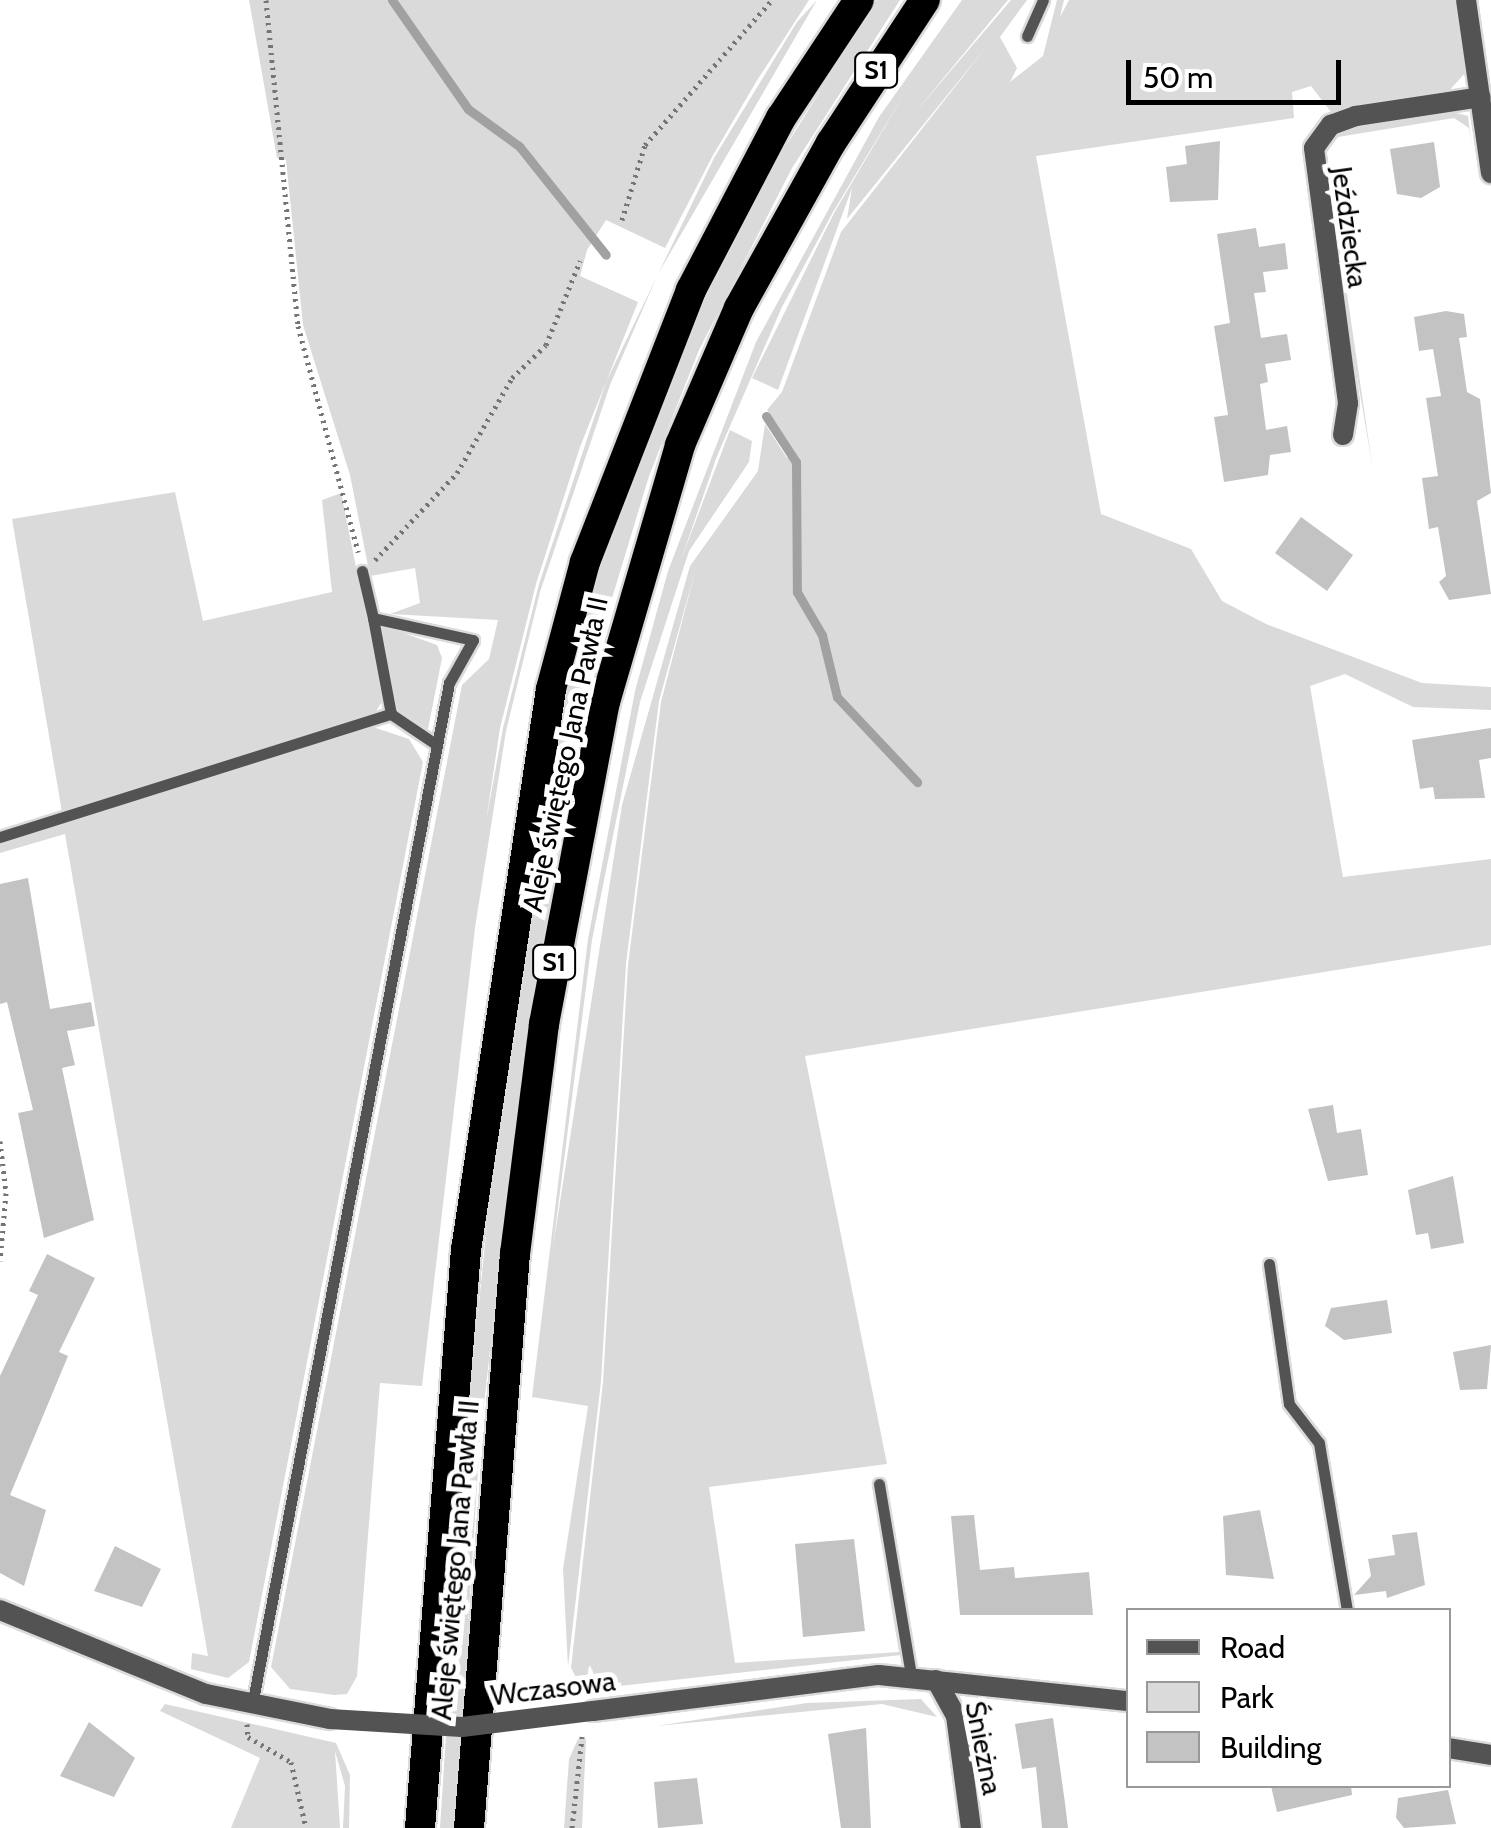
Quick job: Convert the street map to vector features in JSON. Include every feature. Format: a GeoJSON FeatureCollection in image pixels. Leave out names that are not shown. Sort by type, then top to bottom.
{"type":"FeatureCollection","features":[{"type":"Feature","properties":{"kind":"highway","name":"Aleje świętego Jana Pawła II"},"geometry":{"type":"LineString","coordinates":[[420,1828],[466,1250],[551,689],[584,562],[691,290],[781,118],[858,0]]}},
{"type":"Feature","properties":{"kind":"highway","name":"Aleje świętego Jana Pawła II"},"geometry":{"type":"LineString","coordinates":[[468,1828],[515,1254],[544,1024],[605,702],[680,445],[739,308],[831,142],[926,0]]}},
{"type":"Feature","properties":{"kind":"street"},"geometry":{"type":"LineString","coordinates":[[1466,0],[1491,173]]}},
{"type":"Feature","properties":{"kind":"street","name":"Jeździecka"},"geometry":{"type":"LineString","coordinates":[[1343,434],[1348,403],[1314,148],[1332,125],[1356,116],[1482,98]]}},
{"type":"Feature","properties":{"kind":"street","name":"Wczasowa"},"geometry":{"type":"LineString","coordinates":[[0,1610],[114,1662],[250,1714],[462,1726],[912,1675],[1126,1701]]}},
{"type":"Feature","properties":{"kind":"street","name":"Śnieżna"},"geometry":{"type":"LineString","coordinates":[[936,1680],[956,1716],[970,1828]]}},
{"type":"Feature","properties":{"kind":"street"},"geometry":{"type":"LineString","coordinates":[[1451,1748],[1491,1755]]}},
{"type":"Feature","properties":{"kind":"lane"},"geometry":{"type":"LineString","coordinates":[[1026,36],[1043,0]]}},
{"type":"Feature","properties":{"kind":"lane"},"geometry":{"type":"LineString","coordinates":[[362,571],[392,714],[437,745]]}},
{"type":"Feature","properties":{"kind":"lane"},"geometry":{"type":"LineString","coordinates":[[250,1714],[449,682],[474,640],[372,618]]}},
{"type":"Feature","properties":{"kind":"lane"},"geometry":{"type":"LineString","coordinates":[[0,837],[392,714]]}},
{"type":"Feature","properties":{"kind":"lane"},"geometry":{"type":"LineString","coordinates":[[1269,1264],[1289,1404],[1319,1443],[1347,1608]]}},
{"type":"Feature","properties":{"kind":"lane"},"geometry":{"type":"LineString","coordinates":[[880,1484],[912,1675]]}},
{"type":"Feature","properties":{"kind":"path"},"geometry":{"type":"LineString","coordinates":[[266,0],[298,326],[362,571]]}},
{"type":"Feature","properties":{"kind":"path"},"geometry":{"type":"LineString","coordinates":[[622,220],[646,146],[772,0]]}},
{"type":"Feature","properties":{"kind":"path"},"geometry":{"type":"LineString","coordinates":[[362,571],[457,474],[512,378],[546,346],[580,262]]}},
{"type":"Feature","properties":{"kind":"path"},"geometry":{"type":"LineString","coordinates":[[0,1140],[6,1193],[0,1261]]}},
{"type":"Feature","properties":{"kind":"path"},"geometry":{"type":"LineString","coordinates":[[250,1714],[248,1736],[290,1762],[306,1828]]}},
{"type":"Feature","properties":{"kind":"path"},"geometry":{"type":"LineString","coordinates":[[572,1828],[580,1745]]}},
{"type":"Feature","properties":{"kind":"green space"},"geometry":{"type":"Polygon","coordinates":[[[249,0],[809,0],[712,157],[665,248],[606,220],[587,250],[580,276],[638,302],[606,382],[657,275],[610,385],[540,592],[506,731],[475,928],[422,1386],[380,1383],[357,1676],[347,1694],[334,1695],[290,1689],[271,1667],[462,685],[489,659],[498,620],[390,614],[420,603],[415,568],[370,576],[350,475],[303,325],[286,160],[277,158],[249,0]],[[606,382],[580,447],[536,584],[500,728],[486,822],[503,728],[539,584],[606,382]]]}},
{"type":"Feature","properties":{"kind":"green space"},"geometry":{"type":"Polygon","coordinates":[[[817,0],[658,273],[714,158],[797,22],[817,0]]]}},
{"type":"Feature","properties":{"kind":"green space"},"geometry":{"type":"Polygon","coordinates":[[[877,0],[900,0],[792,168],[699,350],[649,476],[590,671],[525,1042],[480,1439],[455,1828],[440,1828],[465,1441],[492,1175],[573,661],[606,544],[681,344],[743,215],[877,0]]]}},
{"type":"Feature","properties":{"kind":"green space"},"geometry":{"type":"Polygon","coordinates":[[[962,0],[1008,0],[913,115],[1011,0],[1027,0],[1000,37],[1017,68],[1010,82],[1043,56],[1057,0],[1064,0],[1060,17],[1069,0],[1457,0],[1466,72],[1446,94],[1331,112],[1311,86],[1292,92],[1294,118],[1036,156],[1101,514],[1191,549],[1222,601],[1266,624],[1422,683],[1491,687],[1491,710],[1413,707],[1345,674],[1310,686],[1343,877],[1491,859],[1491,945],[805,1056],[887,1464],[709,1487],[735,1663],[899,1652],[883,1557],[901,1655],[583,1690],[571,1668],[603,1382],[628,965],[661,702],[696,568],[659,701],[626,964],[601,1381],[568,1667],[563,1569],[588,1406],[532,1397],[588,939],[635,691],[668,571],[756,342],[879,117],[962,0]],[[987,46],[847,219],[852,188],[778,390],[752,378],[834,213],[906,91],[833,212],[782,307],[717,456],[681,560],[730,430],[752,441],[749,462],[689,551],[640,702],[592,940],[553,1247],[622,805],[690,566],[758,471],[765,424],[787,458],[795,452],[767,410],[782,392],[841,232],[987,46]]]}},
{"type":"Feature","properties":{"kind":"green space"},"geometry":{"type":"Polygon","coordinates":[[[1444,110],[1468,116],[1472,148],[1469,128],[1454,118],[1338,137],[1326,152],[1373,470],[1320,157],[1334,133],[1358,124],[1444,110]]]}},
{"type":"Feature","properties":{"kind":"green space"},"geometry":{"type":"Polygon","coordinates":[[[175,492],[203,621],[332,592],[322,500],[341,493],[383,700],[373,716],[62,812],[12,519],[175,492]]]}},
{"type":"Feature","properties":{"kind":"green space"},"geometry":{"type":"Polygon","coordinates":[[[381,625],[437,645],[442,658],[428,729],[397,709],[381,625]]]}},
{"type":"Feature","properties":{"kind":"green space"},"geometry":{"type":"Polygon","coordinates":[[[373,727],[409,739],[423,762],[249,1662],[228,1678],[191,1669],[192,1653],[208,1656],[65,834],[0,853],[0,842],[373,727]]]}},
{"type":"Feature","properties":{"kind":"green space"},"geometry":{"type":"Polygon","coordinates":[[[921,1699],[937,1717],[882,1704],[656,1726],[807,1703],[921,1699]]]}},
{"type":"Feature","properties":{"kind":"green space"},"geometry":{"type":"Polygon","coordinates":[[[165,1704],[336,1743],[350,1775],[349,1828],[343,1828],[345,1786],[335,1751],[340,1828],[231,1828],[260,1758],[160,1711],[165,1704]]]}},
{"type":"Feature","properties":{"kind":"green space"},"geometry":{"type":"Polygon","coordinates":[[[578,1739],[586,1739],[582,1828],[564,1828],[569,1759],[578,1739]]]}},
{"type":"Feature","properties":{"kind":"building"},"geometry":{"type":"Polygon","coordinates":[[[1220,141],[1218,200],[1170,202],[1166,167],[1187,164],[1185,146],[1220,141]]]}},
{"type":"Feature","properties":{"kind":"building"},"geometry":{"type":"Polygon","coordinates":[[[1434,142],[1440,187],[1421,198],[1397,194],[1390,149],[1434,142]]]}},
{"type":"Feature","properties":{"kind":"building"},"geometry":{"type":"Polygon","coordinates":[[[1256,228],[1259,247],[1285,243],[1288,269],[1263,272],[1266,292],[1254,293],[1261,338],[1287,334],[1291,360],[1265,364],[1268,382],[1260,384],[1266,430],[1287,426],[1291,452],[1270,455],[1268,475],[1224,482],[1214,417],[1228,415],[1214,326],[1230,323],[1217,234],[1256,228]]]}},
{"type":"Feature","properties":{"kind":"building"},"geometry":{"type":"Polygon","coordinates":[[[1446,311],[1464,314],[1467,337],[1459,338],[1467,392],[1480,399],[1491,493],[1477,501],[1491,594],[1449,600],[1439,582],[1446,576],[1438,527],[1429,529],[1422,478],[1438,476],[1426,398],[1441,396],[1433,349],[1419,351],[1414,317],[1446,311]]]}},
{"type":"Feature","properties":{"kind":"building"},"geometry":{"type":"Polygon","coordinates":[[[1301,517],[1353,555],[1327,591],[1275,553],[1301,517]]]}},
{"type":"Feature","properties":{"kind":"building"},"geometry":{"type":"Polygon","coordinates":[[[1491,728],[1491,758],[1479,760],[1485,798],[1435,799],[1433,787],[1420,789],[1412,740],[1491,728]]]}},
{"type":"Feature","properties":{"kind":"building"},"geometry":{"type":"Polygon","coordinates":[[[28,878],[50,1009],[91,1002],[95,1026],[67,1031],[75,1065],[62,1068],[94,1220],[44,1238],[18,1113],[33,1110],[7,1002],[0,1004],[0,884],[28,878]]]}},
{"type":"Feature","properties":{"kind":"building"},"geometry":{"type":"Polygon","coordinates":[[[1333,1105],[1337,1133],[1361,1129],[1368,1175],[1328,1181],[1308,1109],[1333,1105]]]}},
{"type":"Feature","properties":{"kind":"building"},"geometry":{"type":"Polygon","coordinates":[[[1453,1176],[1464,1243],[1431,1249],[1428,1233],[1416,1235],[1408,1190],[1453,1176]]]}},
{"type":"Feature","properties":{"kind":"building"},"geometry":{"type":"Polygon","coordinates":[[[47,1254],[95,1278],[59,1352],[68,1356],[10,1495],[46,1510],[24,1586],[0,1573],[0,1376],[38,1295],[29,1291],[47,1254]]]}},
{"type":"Feature","properties":{"kind":"building"},"geometry":{"type":"Polygon","coordinates":[[[1387,1300],[1392,1333],[1344,1340],[1325,1326],[1331,1308],[1387,1300]]]}},
{"type":"Feature","properties":{"kind":"building"},"geometry":{"type":"Polygon","coordinates":[[[1491,1345],[1487,1389],[1460,1390],[1453,1352],[1491,1345]]]}},
{"type":"Feature","properties":{"kind":"building"},"geometry":{"type":"Polygon","coordinates":[[[1260,1510],[1274,1579],[1226,1575],[1223,1516],[1260,1510]]]}},
{"type":"Feature","properties":{"kind":"building"},"geometry":{"type":"Polygon","coordinates":[[[974,1515],[980,1570],[1014,1567],[1015,1578],[1089,1572],[1093,1615],[960,1615],[951,1516],[974,1515]]]}},
{"type":"Feature","properties":{"kind":"building"},"geometry":{"type":"Polygon","coordinates":[[[1417,1532],[1425,1585],[1387,1598],[1386,1591],[1354,1595],[1371,1576],[1368,1559],[1395,1555],[1392,1535],[1417,1532]]]}},
{"type":"Feature","properties":{"kind":"building"},"geometry":{"type":"Polygon","coordinates":[[[854,1539],[865,1631],[803,1637],[795,1544],[854,1539]]]}},
{"type":"Feature","properties":{"kind":"building"},"geometry":{"type":"Polygon","coordinates":[[[115,1546],[161,1569],[142,1607],[94,1591],[115,1546]]]}},
{"type":"Feature","properties":{"kind":"building"},"geometry":{"type":"Polygon","coordinates":[[[1053,1718],[1068,1828],[1042,1828],[1036,1767],[1022,1769],[1015,1724],[1053,1718]]]}},
{"type":"Feature","properties":{"kind":"building"},"geometry":{"type":"Polygon","coordinates":[[[89,1722],[135,1758],[114,1797],[60,1776],[89,1722]]]}},
{"type":"Feature","properties":{"kind":"building"},"geometry":{"type":"Polygon","coordinates":[[[866,1728],[871,1828],[841,1828],[828,1734],[866,1728]]]}},
{"type":"Feature","properties":{"kind":"building"},"geometry":{"type":"Polygon","coordinates":[[[697,1778],[703,1824],[658,1828],[654,1782],[697,1778]]]}},
{"type":"Feature","properties":{"kind":"building"},"geometry":{"type":"Polygon","coordinates":[[[1271,1788],[1351,1788],[1352,1795],[1277,1812],[1271,1788]]]}},
{"type":"Feature","properties":{"kind":"building"},"geometry":{"type":"Polygon","coordinates":[[[1448,1790],[1456,1824],[1404,1828],[1396,1818],[1398,1798],[1448,1790]]]}},
{"type":"Feature","properties":{"kind":"waterway"},"geometry":{"type":"LineString","coordinates":[[392,0],[468,109],[519,146],[606,255]]}},
{"type":"Feature","properties":{"kind":"waterway"},"geometry":{"type":"LineString","coordinates":[[766,416],[796,462],[797,592],[822,635],[837,697],[917,782]]}}]}
